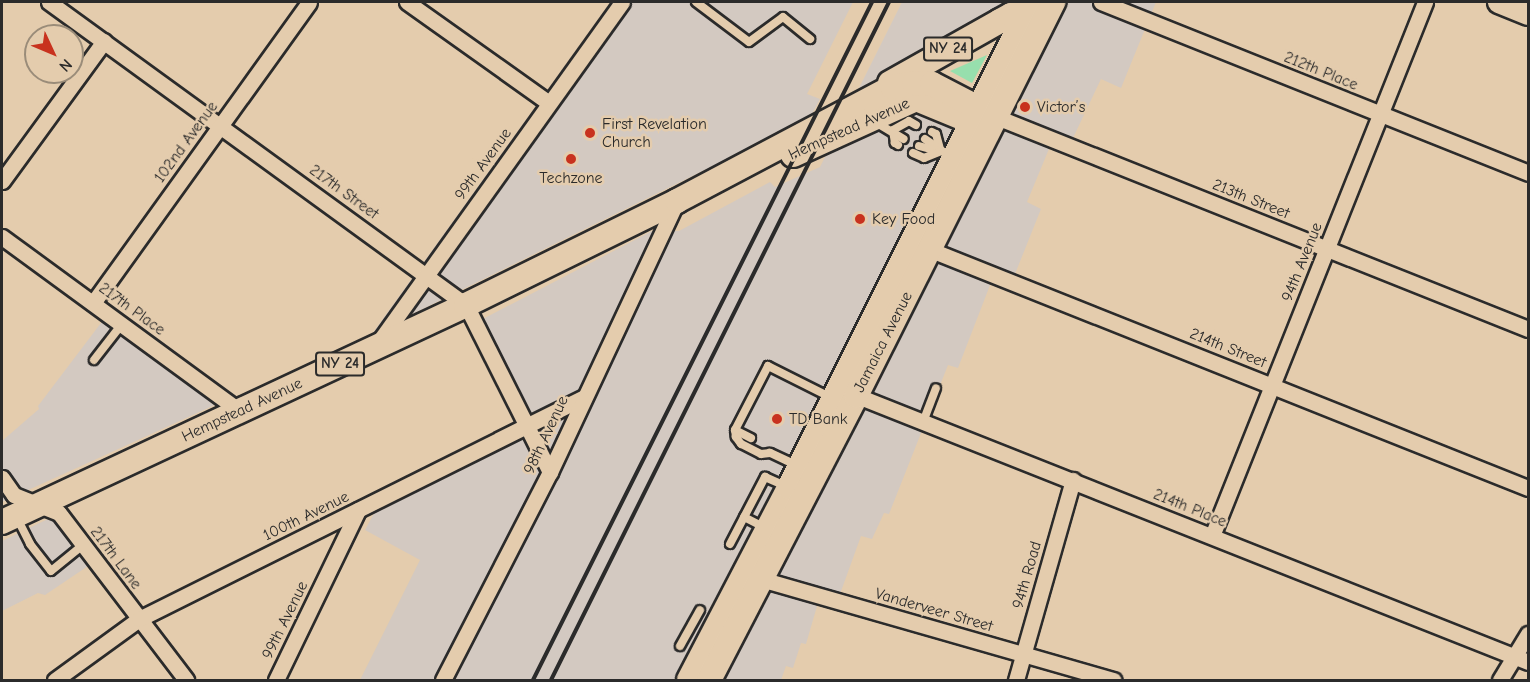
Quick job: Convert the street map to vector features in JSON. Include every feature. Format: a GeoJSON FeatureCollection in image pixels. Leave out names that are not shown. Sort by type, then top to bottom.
{"type":"FeatureCollection","features":[{"type":"Feature","properties":{"kind":"main road","name":"Jamaica Avenue"},"geometry":{"type":"LineString","coordinates":[[921,246],[947,155],[982,115],[1008,90],[1053,2]]}},
{"type":"Feature","properties":{"kind":"main road"},"geometry":{"type":"LineString","coordinates":[[1498,2],[1528,14]]}},
{"type":"Feature","properties":{"kind":"main road","name":"Jamaica Avenue"},"geometry":{"type":"LineString","coordinates":[[709,681],[753,576],[843,394],[921,246],[1029,8]]}},
{"type":"Feature","properties":{"kind":"main road","name":"NY 24"},"geometry":{"type":"LineString","coordinates":[[874,94],[899,76],[1011,15],[1029,8]]}},
{"type":"Feature","properties":{"kind":"main road","name":"Hempstead Avenue"},"geometry":{"type":"LineString","coordinates":[[8,518],[374,348],[677,201],[874,94],[902,84],[926,84],[982,115]]}},
{"type":"Feature","properties":{"kind":"main road","name":"Hempstead Avenue"},"geometry":{"type":"LineString","coordinates":[[677,201],[767,166],[916,99],[982,115]]}},
{"type":"Feature","properties":{"kind":"main road","name":"Jamaica Avenue"},"geometry":{"type":"LineString","coordinates":[[689,681],[698,637],[753,576],[768,529],[794,478],[843,394]]}},
{"type":"Feature","properties":{"kind":"street","name":"217th Street"},"geometry":{"type":"LineString","coordinates":[[49,2],[466,304],[550,472]]}},
{"type":"Feature","properties":{"kind":"street","name":"102nd Avenue"},"geometry":{"type":"LineString","coordinates":[[93,303],[309,2]]}},
{"type":"Feature","properties":{"kind":"street"},"geometry":{"type":"LineString","coordinates":[[407,2],[549,103]]}},
{"type":"Feature","properties":{"kind":"street","name":"99th Avenue"},"geometry":{"type":"LineString","coordinates":[[374,348],[622,2]]}},
{"type":"Feature","properties":{"kind":"street","name":"212th Place"},"geometry":{"type":"LineString","coordinates":[[1101,2],[1528,173]]}},
{"type":"Feature","properties":{"kind":"street","name":"94th Avenue"},"geometry":{"type":"LineString","coordinates":[[1212,536],[1425,2]]}},
{"type":"Feature","properties":{"kind":"street"},"geometry":{"type":"LineString","coordinates":[[2,181],[104,41]]}},
{"type":"Feature","properties":{"kind":"street","name":"213th Street"},"geometry":{"type":"LineString","coordinates":[[982,115],[1327,248],[1528,329]]}},
{"type":"Feature","properties":{"kind":"street","name":"98th Avenue"},"geometry":{"type":"LineString","coordinates":[[443,681],[550,472],[677,201]]}},
{"type":"Feature","properties":{"kind":"street","name":"217th Place"},"geometry":{"type":"LineString","coordinates":[[2,237],[240,411]]}},
{"type":"Feature","properties":{"kind":"street","name":"214th Street"},"geometry":{"type":"LineString","coordinates":[[921,246],[1528,488]]}},
{"type":"Feature","properties":{"kind":"street","name":"214th Place"},"geometry":{"type":"LineString","coordinates":[[843,394],[1073,480],[1521,660]]}},
{"type":"Feature","properties":{"kind":"street","name":"100th Avenue"},"geometry":{"type":"LineString","coordinates":[[55,681],[139,619],[583,398]]}},
{"type":"Feature","properties":{"kind":"street","name":"217th Lane"},"geometry":{"type":"LineString","coordinates":[[2,478],[14,495],[59,513],[186,681]]}},
{"type":"Feature","properties":{"kind":"street","name":"94th Road"},"geometry":{"type":"LineString","coordinates":[[1016,681],[1073,480]]}},
{"type":"Feature","properties":{"kind":"street","name":"99th Avenue"},"geometry":{"type":"LineString","coordinates":[[276,681],[358,510]]}},
{"type":"Feature","properties":{"kind":"street","name":"Vanderveer Street"},"geometry":{"type":"LineString","coordinates":[[753,576],[1114,681]]}},
{"type":"Feature","properties":{"kind":"street"},"geometry":{"type":"LineString","coordinates":[[1500,681],[1521,660],[1528,634]]}},
{"type":"Feature","properties":{"kind":"lane"},"geometry":{"type":"LineString","coordinates":[[696,2],[749,42],[783,17],[810,39]]}},
{"type":"Feature","properties":{"kind":"lane"},"geometry":{"type":"LineString","coordinates":[[871,119],[893,130],[910,132]]}},
{"type":"Feature","properties":{"kind":"lane"},"geometry":{"type":"LineString","coordinates":[[893,130],[909,121],[916,125]]}},
{"type":"Feature","properties":{"kind":"lane"},"geometry":{"type":"LineString","coordinates":[[893,130],[895,143],[901,142]]}},
{"type":"Feature","properties":{"kind":"lane"},"geometry":{"type":"LineString","coordinates":[[932,132],[936,134],[947,155]]}},
{"type":"Feature","properties":{"kind":"lane"},"geometry":{"type":"LineString","coordinates":[[925,140],[947,155]]}},
{"type":"Feature","properties":{"kind":"lane"},"geometry":{"type":"LineString","coordinates":[[916,149],[947,155]]}},
{"type":"Feature","properties":{"kind":"lane"},"geometry":{"type":"LineString","coordinates":[[94,360],[122,324]]}},
{"type":"Feature","properties":{"kind":"lane"},"geometry":{"type":"LineString","coordinates":[[735,430],[768,366],[843,394]]}},
{"type":"Feature","properties":{"kind":"lane"},"geometry":{"type":"LineString","coordinates":[[923,422],[936,388]]}},
{"type":"Feature","properties":{"kind":"lane"},"geometry":{"type":"LineString","coordinates":[[735,430],[751,438]]}},
{"type":"Feature","properties":{"kind":"lane"},"geometry":{"type":"LineString","coordinates":[[735,430],[741,444],[761,454],[768,449],[794,478]]}},
{"type":"Feature","properties":{"kind":"lane"},"geometry":{"type":"LineString","coordinates":[[730,544],[765,477],[794,478]]}},
{"type":"Feature","properties":{"kind":"lane"},"geometry":{"type":"LineString","coordinates":[[744,517],[768,529]]}},
{"type":"Feature","properties":{"kind":"lane"},"geometry":{"type":"LineString","coordinates":[[8,518],[51,571],[84,545]]}},
{"type":"Feature","properties":{"kind":"lane"},"geometry":{"type":"LineString","coordinates":[[680,646],[698,637],[700,610]]}},
{"type":"Feature","properties":{"kind":"shaded area"},"geometry":{"type":"Polygon","coordinates":[[[611,2],[853,2],[807,94],[820,99],[810,118],[372,334],[611,2]]]}},
{"type":"Feature","properties":{"kind":"shaded area"},"geometry":{"type":"Polygon","coordinates":[[[902,2],[1004,2],[966,31],[858,90],[902,2]]]}},
{"type":"Feature","properties":{"kind":"shaded area"},"geometry":{"type":"Polygon","coordinates":[[[1067,2],[1156,2],[1121,88],[1101,79],[1073,138],[1056,132],[1027,202],[1041,209],[1015,274],[997,267],[958,368],[948,365],[889,514],[884,513],[872,539],[861,536],[840,594],[822,589],[806,644],[801,643],[793,668],[786,666],[781,680],[722,680],[1067,2]]]}},
{"type":"Feature","properties":{"kind":"shaded area"},"geometry":{"type":"Polygon","coordinates":[[[922,107],[965,125],[674,680],[360,680],[420,560],[365,530],[379,504],[532,429],[479,321],[652,231],[679,231],[770,182],[775,187],[820,167],[830,147],[922,107]]]}},
{"type":"Feature","properties":{"kind":"shaded area"},"geometry":{"type":"Polygon","coordinates":[[[104,319],[217,404],[2,502],[2,441],[39,409],[38,406],[104,319]]]}},
{"type":"Feature","properties":{"kind":"shaded area"},"geometry":{"type":"Polygon","coordinates":[[[52,517],[91,564],[45,595],[38,593],[2,611],[2,541],[52,517]]]}},
{"type":"Feature","properties":{"kind":"green space"},"geometry":{"type":"Polygon","coordinates":[[[987,55],[972,83],[950,71],[987,55]]]}},
{"type":"Feature","properties":{"kind":"railway"},"geometry":{"type":"LineString","coordinates":[[533,680],[872,2]]}},
{"type":"Feature","properties":{"kind":"railway"},"geometry":{"type":"LineString","coordinates":[[551,680],[889,2]]}},
{"type":"Feature","properties":{"kind":"place","name":"Victor’s"},"geometry":{"type":"Point","coordinates":[1025,107]}},
{"type":"Feature","properties":{"kind":"place","name":"First Revelation Church"},"geometry":{"type":"Point","coordinates":[590,133]}},
{"type":"Feature","properties":{"kind":"place","name":"Techzone"},"geometry":{"type":"Point","coordinates":[571,159]}},
{"type":"Feature","properties":{"kind":"place","name":"Key Food"},"geometry":{"type":"Point","coordinates":[860,219]}},
{"type":"Feature","properties":{"kind":"place","name":"TD Bank"},"geometry":{"type":"Point","coordinates":[777,419]}}]}
